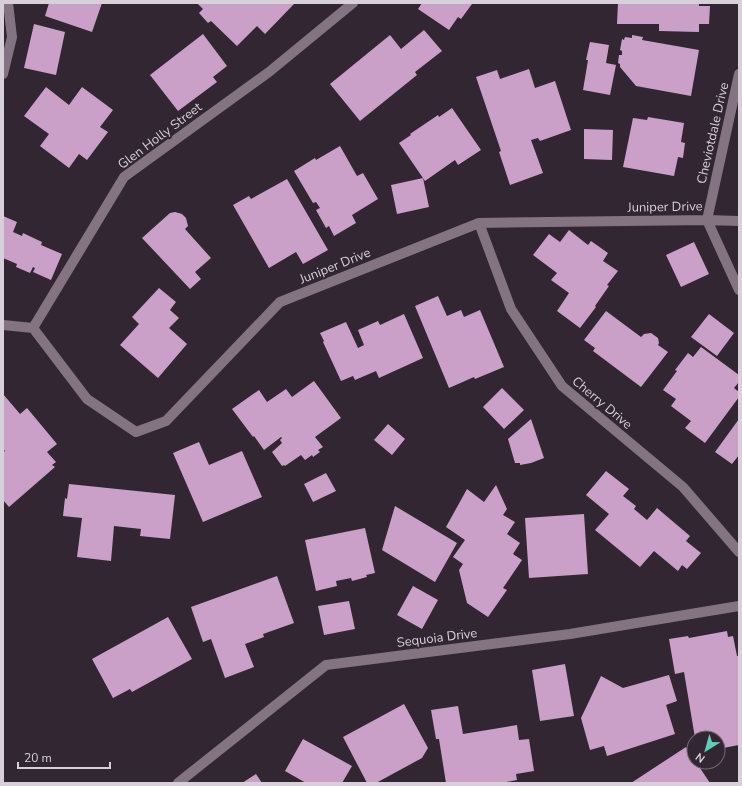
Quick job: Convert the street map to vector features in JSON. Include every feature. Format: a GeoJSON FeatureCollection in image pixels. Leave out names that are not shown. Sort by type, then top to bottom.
{"type":"FeatureCollection","features":[{"type":"Feature","properties":{"kind":"street"},"geometry":{"type":"LineString","coordinates":[[3,74],[12,37],[8,3]]}},
{"type":"Feature","properties":{"kind":"street","name":"Glen Holly Street"},"geometry":{"type":"LineString","coordinates":[[33,328],[124,177],[269,72],[354,3]]}},
{"type":"Feature","properties":{"kind":"street","name":"Cheviotdale Drive"},"geometry":{"type":"LineString","coordinates":[[706,220],[739,74]]}},
{"type":"Feature","properties":{"kind":"street"},"geometry":{"type":"LineString","coordinates":[[706,220],[739,290]]}},
{"type":"Feature","properties":{"kind":"street","name":"Juniper Drive"},"geometry":{"type":"LineString","coordinates":[[33,328],[87,399],[136,432],[166,421],[280,302],[479,223],[706,220],[739,221]]}},
{"type":"Feature","properties":{"kind":"street","name":"Cherry Drive"},"geometry":{"type":"LineString","coordinates":[[479,223],[511,309],[562,386],[683,487],[739,552]]}},
{"type":"Feature","properties":{"kind":"street"},"geometry":{"type":"LineString","coordinates":[[3,325],[33,328]]}},
{"type":"Feature","properties":{"kind":"street","name":"Sequoia Drive"},"geometry":{"type":"LineString","coordinates":[[178,783],[326,665],[570,634],[739,606]]}},
{"type":"Feature","properties":{"kind":"building"},"geometry":{"type":"Polygon","coordinates":[[[49,3],[102,3],[92,32],[45,16],[49,3]]]}},
{"type":"Feature","properties":{"kind":"building"},"geometry":{"type":"Polygon","coordinates":[[[197,3],[294,4],[265,34],[257,26],[237,46],[211,21],[208,23],[199,13],[203,9],[197,3]]]}},
{"type":"Feature","properties":{"kind":"building"},"geometry":{"type":"Polygon","coordinates":[[[422,3],[472,4],[461,19],[458,17],[449,30],[418,9],[422,3]]]}},
{"type":"Feature","properties":{"kind":"building"},"geometry":{"type":"Polygon","coordinates":[[[618,3],[699,3],[699,6],[710,6],[709,24],[699,24],[699,32],[659,31],[659,24],[617,24],[618,3]]]}},
{"type":"Feature","properties":{"kind":"building"},"geometry":{"type":"Polygon","coordinates":[[[34,24],[65,32],[56,75],[24,68],[34,24]]]}},
{"type":"Feature","properties":{"kind":"building"},"geometry":{"type":"Polygon","coordinates":[[[424,30],[442,51],[415,72],[417,75],[360,121],[330,84],[390,35],[401,49],[424,30]]]}},
{"type":"Feature","properties":{"kind":"building"},"geometry":{"type":"Polygon","coordinates":[[[203,34],[227,66],[213,77],[217,82],[178,111],[150,75],[203,34]]]}},
{"type":"Feature","properties":{"kind":"building"},"geometry":{"type":"Polygon","coordinates":[[[632,35],[643,37],[642,40],[699,50],[691,96],[636,86],[618,63],[619,55],[622,55],[622,51],[620,50],[622,39],[624,40],[625,37],[632,38],[632,35]]]}},
{"type":"Feature","properties":{"kind":"building"},"geometry":{"type":"Polygon","coordinates":[[[590,42],[609,45],[606,63],[616,65],[610,95],[583,90],[588,60],[586,60],[590,42]]]}},
{"type":"Feature","properties":{"kind":"building"},"geometry":{"type":"Polygon","coordinates":[[[529,69],[535,88],[555,81],[571,130],[540,141],[538,138],[531,140],[543,173],[510,185],[499,152],[501,151],[476,77],[497,70],[500,79],[529,69]]]}},
{"type":"Feature","properties":{"kind":"building"},"geometry":{"type":"Polygon","coordinates":[[[46,87],[69,105],[82,87],[113,110],[100,127],[108,132],[87,160],[79,154],[69,168],[40,146],[49,134],[24,116],[46,87]]]}},
{"type":"Feature","properties":{"kind":"building"},"geometry":{"type":"Polygon","coordinates":[[[452,108],[481,150],[458,165],[455,160],[425,181],[399,143],[438,115],[439,117],[452,108]]]}},
{"type":"Feature","properties":{"kind":"building"},"geometry":{"type":"Polygon","coordinates":[[[648,117],[684,123],[681,142],[685,143],[683,158],[678,157],[674,176],[623,167],[633,118],[647,120],[648,117]]]}},
{"type":"Feature","properties":{"kind":"building"},"geometry":{"type":"Polygon","coordinates":[[[584,129],[613,130],[612,160],[584,159],[584,129]]]}},
{"type":"Feature","properties":{"kind":"building"},"geometry":{"type":"Polygon","coordinates":[[[340,146],[357,176],[363,173],[378,199],[352,215],[356,223],[334,236],[329,226],[326,228],[316,210],[320,208],[316,202],[313,203],[294,171],[315,158],[316,160],[340,146]]]}},
{"type":"Feature","properties":{"kind":"building"},"geometry":{"type":"Polygon","coordinates":[[[423,178],[429,207],[397,214],[391,185],[423,178]]]}},
{"type":"Feature","properties":{"kind":"building"},"geometry":{"type":"Polygon","coordinates":[[[287,179],[328,250],[303,264],[296,252],[269,268],[233,205],[249,196],[251,199],[287,179]]]}},
{"type":"Feature","properties":{"kind":"building"},"geometry":{"type":"Polygon","coordinates":[[[175,212],[182,214],[186,218],[188,226],[185,229],[211,258],[195,272],[201,279],[190,289],[142,238],[170,213],[175,212]]]}},
{"type":"Feature","properties":{"kind":"building"},"geometry":{"type":"Polygon","coordinates":[[[3,216],[17,222],[13,232],[22,236],[23,233],[42,242],[41,245],[62,254],[51,280],[33,272],[35,268],[33,267],[30,273],[16,267],[17,264],[3,258],[3,216]]]}},
{"type":"Feature","properties":{"kind":"building"},"geometry":{"type":"Polygon","coordinates":[[[569,230],[588,245],[591,241],[608,253],[603,261],[618,271],[607,285],[609,286],[595,306],[596,307],[580,328],[557,311],[569,293],[551,280],[557,273],[533,255],[549,234],[560,242],[569,230]]]}},
{"type":"Feature","properties":{"kind":"building"},"geometry":{"type":"Polygon","coordinates":[[[694,242],[709,274],[681,287],[666,255],[694,242]]]}},
{"type":"Feature","properties":{"kind":"building"},"geometry":{"type":"Polygon","coordinates":[[[159,288],[176,302],[170,310],[179,318],[169,328],[187,344],[158,378],[120,345],[139,324],[132,317],[159,288]]]}},
{"type":"Feature","properties":{"kind":"building"},"geometry":{"type":"Polygon","coordinates":[[[438,296],[447,316],[461,310],[464,317],[480,310],[504,367],[475,379],[474,377],[449,388],[415,306],[438,296]]]}},
{"type":"Feature","properties":{"kind":"building"},"geometry":{"type":"Polygon","coordinates":[[[606,311],[641,337],[644,334],[651,333],[658,338],[658,345],[668,352],[641,387],[593,351],[595,348],[584,340],[606,311]]]}},
{"type":"Feature","properties":{"kind":"building"},"geometry":{"type":"Polygon","coordinates":[[[404,314],[423,358],[379,378],[376,371],[355,380],[353,376],[341,381],[320,333],[346,322],[358,348],[364,345],[358,330],[378,321],[380,325],[404,314]]]}},
{"type":"Feature","properties":{"kind":"building"},"geometry":{"type":"Polygon","coordinates":[[[709,314],[734,333],[717,356],[691,337],[709,314]]]}},
{"type":"Feature","properties":{"kind":"building"},"geometry":{"type":"Polygon","coordinates":[[[701,347],[739,375],[739,382],[734,388],[739,392],[739,397],[705,443],[685,428],[691,421],[671,406],[676,399],[663,390],[677,371],[675,370],[688,353],[693,357],[701,347]]]}},
{"type":"Feature","properties":{"kind":"building"},"geometry":{"type":"Polygon","coordinates":[[[314,381],[341,418],[315,437],[323,447],[318,450],[320,452],[305,460],[301,455],[285,466],[282,466],[272,452],[282,443],[280,440],[282,438],[281,437],[264,450],[232,409],[259,390],[267,402],[286,389],[292,397],[314,381]]]}},
{"type":"Feature","properties":{"kind":"building"},"geometry":{"type":"Polygon","coordinates":[[[502,388],[524,410],[504,429],[483,407],[502,388]]]}},
{"type":"Feature","properties":{"kind":"building"},"geometry":{"type":"Polygon","coordinates":[[[3,394],[20,414],[27,408],[57,444],[47,452],[56,462],[52,465],[55,467],[9,507],[3,500],[3,452],[5,451],[3,449],[3,394]]]}},
{"type":"Feature","properties":{"kind":"building"},"geometry":{"type":"Polygon","coordinates":[[[531,419],[544,458],[520,465],[520,463],[515,463],[508,439],[531,419]]]}},
{"type":"Feature","properties":{"kind":"building"},"geometry":{"type":"Polygon","coordinates":[[[739,419],[739,455],[732,464],[715,452],[739,419]]]}},
{"type":"Feature","properties":{"kind":"building"},"geometry":{"type":"Polygon","coordinates":[[[388,424],[405,439],[392,455],[374,440],[388,424]]]}},
{"type":"Feature","properties":{"kind":"building"},"geometry":{"type":"Polygon","coordinates":[[[199,442],[209,465],[242,451],[262,497],[203,522],[173,453],[199,442]]]}},
{"type":"Feature","properties":{"kind":"building"},"geometry":{"type":"Polygon","coordinates":[[[606,471],[629,489],[623,496],[636,506],[634,509],[647,520],[657,508],[690,536],[686,541],[701,553],[687,569],[682,565],[678,571],[654,551],[640,567],[595,530],[609,514],[586,495],[606,471]]]}},
{"type":"Feature","properties":{"kind":"building"},"geometry":{"type":"Polygon","coordinates":[[[326,473],[336,491],[313,502],[304,484],[326,473]]]}},
{"type":"Feature","properties":{"kind":"building"},"geometry":{"type":"Polygon","coordinates":[[[69,484],[175,495],[170,539],[140,536],[141,529],[114,526],[111,561],[77,557],[82,518],[63,516],[65,498],[67,499],[69,484]]]}},
{"type":"Feature","properties":{"kind":"building"},"geometry":{"type":"Polygon","coordinates":[[[496,485],[507,509],[503,515],[515,522],[507,534],[520,543],[513,554],[522,560],[503,588],[507,590],[488,617],[467,603],[459,570],[463,564],[453,557],[465,540],[446,527],[467,489],[484,502],[496,485]]]}},
{"type":"Feature","properties":{"kind":"building"},"geometry":{"type":"Polygon","coordinates":[[[395,506],[457,543],[435,582],[382,550],[395,506]]]}},
{"type":"Feature","properties":{"kind":"building"},"geometry":{"type":"Polygon","coordinates":[[[584,514],[588,574],[529,578],[525,518],[584,514]]]}},
{"type":"Feature","properties":{"kind":"building"},"geometry":{"type":"Polygon","coordinates":[[[365,528],[375,573],[352,581],[351,578],[336,581],[337,586],[316,591],[305,540],[365,528]]]}},
{"type":"Feature","properties":{"kind":"building"},"geometry":{"type":"Polygon","coordinates":[[[277,576],[294,623],[263,634],[264,637],[245,644],[254,667],[225,678],[211,639],[203,642],[191,607],[277,576]]]}},
{"type":"Feature","properties":{"kind":"building"},"geometry":{"type":"Polygon","coordinates":[[[413,586],[438,600],[422,629],[397,615],[413,586]]]}},
{"type":"Feature","properties":{"kind":"building"},"geometry":{"type":"Polygon","coordinates":[[[349,601],[355,629],[324,635],[318,606],[349,601]]]}},
{"type":"Feature","properties":{"kind":"building"},"geometry":{"type":"Polygon","coordinates":[[[168,617],[192,659],[132,692],[130,689],[113,698],[92,659],[168,617]]]}},
{"type":"Feature","properties":{"kind":"building"},"geometry":{"type":"Polygon","coordinates":[[[727,631],[728,637],[733,636],[737,656],[739,656],[739,745],[726,747],[726,730],[694,730],[684,672],[675,674],[669,639],[688,636],[689,638],[727,631]]]}},
{"type":"Feature","properties":{"kind":"building"},"geometry":{"type":"Polygon","coordinates":[[[565,664],[574,716],[540,721],[532,670],[565,664]]]}},
{"type":"Feature","properties":{"kind":"building"},"geometry":{"type":"Polygon","coordinates":[[[669,675],[677,701],[666,705],[675,734],[607,756],[604,746],[590,750],[581,718],[601,676],[623,688],[669,675]]]}},
{"type":"Feature","properties":{"kind":"building"},"geometry":{"type":"Polygon","coordinates":[[[404,704],[428,748],[422,758],[376,783],[367,783],[343,737],[404,704]]]}},
{"type":"Feature","properties":{"kind":"building"},"geometry":{"type":"Polygon","coordinates":[[[458,706],[463,734],[517,725],[519,740],[529,739],[534,771],[516,774],[517,780],[501,783],[446,783],[439,739],[436,739],[431,710],[458,706]]]}},
{"type":"Feature","properties":{"kind":"building"},"geometry":{"type":"Polygon","coordinates":[[[303,739],[352,766],[342,783],[306,783],[285,771],[303,739]]]}},
{"type":"Feature","properties":{"kind":"building"},"geometry":{"type":"Polygon","coordinates":[[[686,747],[686,770],[701,770],[710,783],[631,783],[686,747]]]}},
{"type":"Feature","properties":{"kind":"building"},"geometry":{"type":"Polygon","coordinates":[[[256,774],[262,783],[242,783],[256,774]]]}}]}
